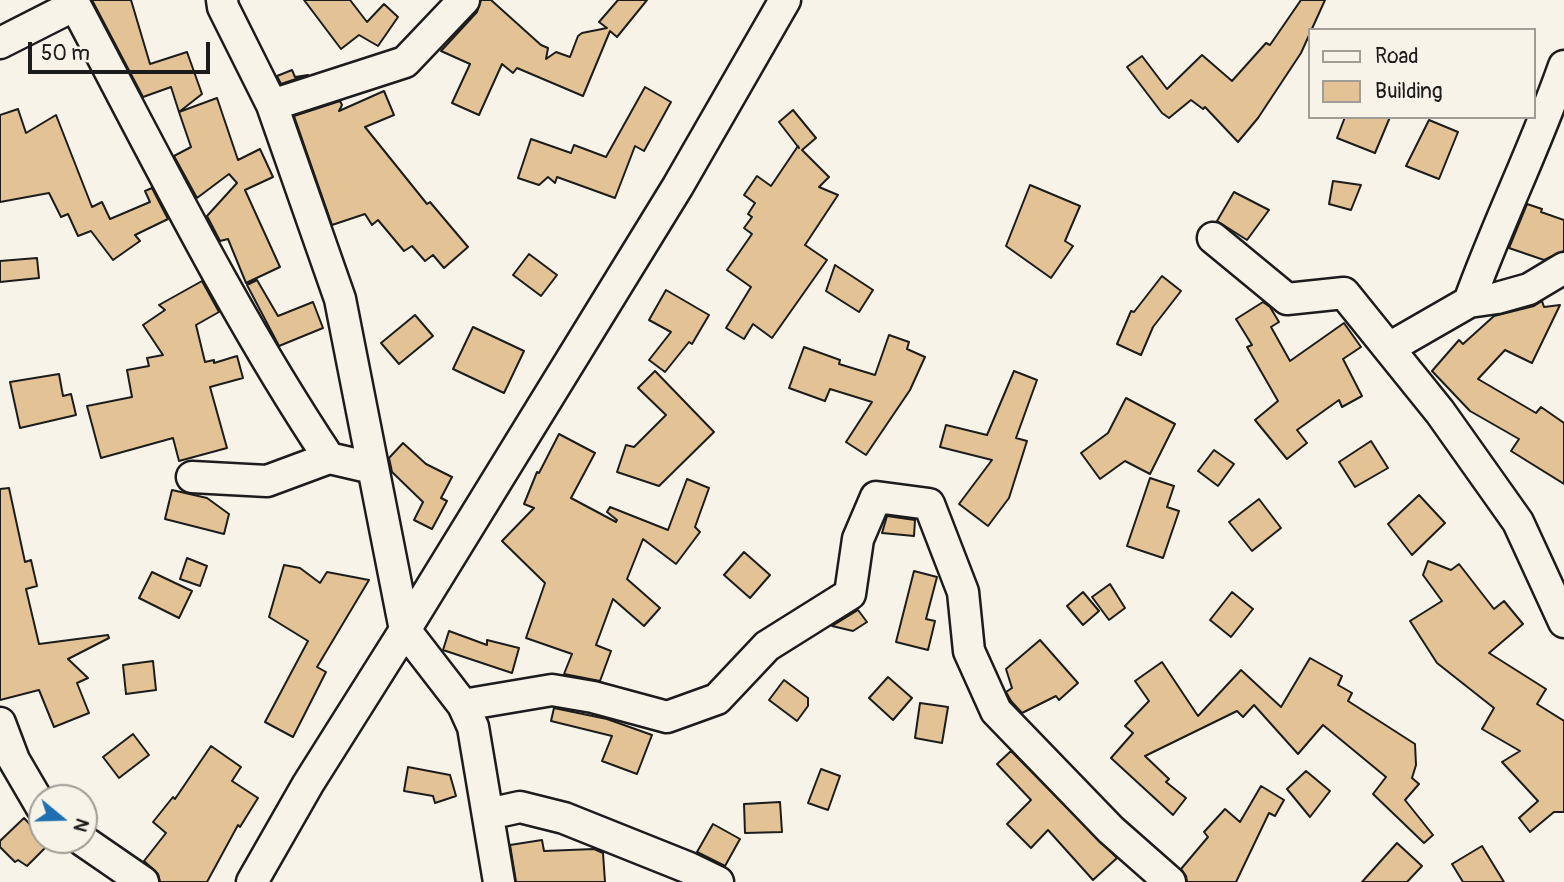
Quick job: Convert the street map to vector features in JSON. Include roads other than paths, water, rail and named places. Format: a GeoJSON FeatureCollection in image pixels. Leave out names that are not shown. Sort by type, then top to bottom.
{"type":"FeatureCollection","features":[{"type":"Feature","properties":{"kind":"street"},"geometry":{"type":"LineString","coordinates":[[222,0],[223,7],[272,105],[340,299],[405,631],[463,705],[473,727],[499,882]]}},
{"type":"Feature","properties":{"kind":"street"},"geometry":{"type":"LineString","coordinates":[[272,105],[405,62],[464,0]]}},
{"type":"Feature","properties":{"kind":"street"},"geometry":{"type":"LineString","coordinates":[[252,882],[308,784],[678,186],[785,0]]}},
{"type":"Feature","properties":{"kind":"street"},"geometry":{"type":"LineString","coordinates":[[0,43],[72,2],[214,265],[289,398],[329,458]]}},
{"type":"Feature","properties":{"kind":"street"},"geometry":{"type":"LineString","coordinates":[[1469,302],[1564,66]]}},
{"type":"Feature","properties":{"kind":"street"},"geometry":{"type":"LineString","coordinates":[[1213,238],[1287,299],[1345,293],[1440,412],[1518,522],[1564,622]]}},
{"type":"Feature","properties":{"kind":"street"},"geometry":{"type":"LineString","coordinates":[[1389,348],[1469,302],[1529,289],[1564,268]]}},
{"type":"Feature","properties":{"kind":"street"},"geometry":{"type":"LineString","coordinates":[[192,477],[267,481],[329,458],[373,468]]}},
{"type":"Feature","properties":{"kind":"street"},"geometry":{"type":"LineString","coordinates":[[463,705],[552,690],[593,697],[667,717],[717,699],[767,646],[850,594],[858,539],[876,497],[929,504],[963,592],[969,651],[996,711],[1111,830],[1170,882]]}},
{"type":"Feature","properties":{"kind":"street"},"geometry":{"type":"LineString","coordinates":[[0,723],[14,760],[28,784]]}},
{"type":"Feature","properties":{"kind":"street"},"geometry":{"type":"LineString","coordinates":[[488,814],[520,807],[564,818],[718,882]]}},
{"type":"Feature","properties":{"kind":"street"},"geometry":{"type":"LineString","coordinates":[[98,851],[143,882]]}}]}
